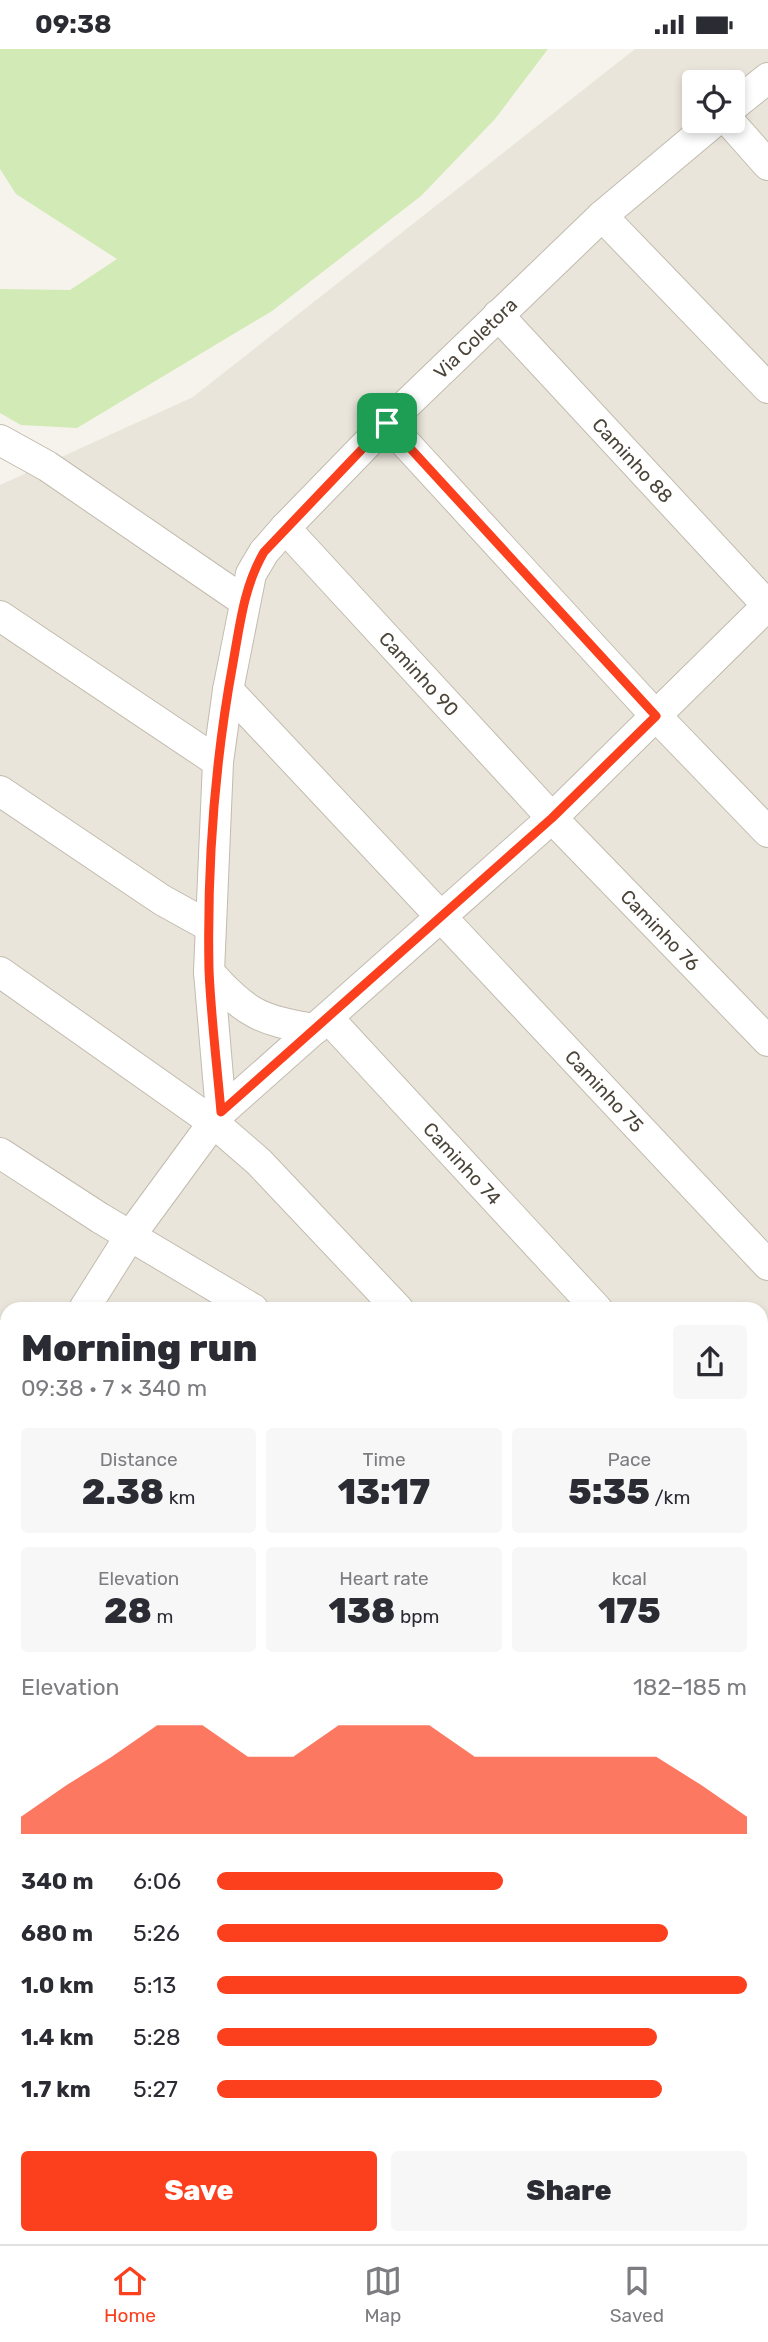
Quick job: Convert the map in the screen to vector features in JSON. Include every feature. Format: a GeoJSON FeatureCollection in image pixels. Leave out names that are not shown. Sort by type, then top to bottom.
{"type":"FeatureCollection","features":[{"type":"Feature","properties":{"kind":"street"},"geometry":{"type":"LineString","coordinates":[[745,96],[768,78]]}},
{"type":"Feature","properties":{"kind":"street","name":"Via Coletora"},"geometry":{"type":"LineString","coordinates":[[218,1118],[209,972],[209,926],[218,762],[228,690],[251,574],[264,552],[285,528],[387,423],[602,216],[701,133]]}},
{"type":"Feature","properties":{"kind":"street"},"geometry":{"type":"LineString","coordinates":[[740,133],[768,165]]}},
{"type":"Feature","properties":{"kind":"street"},"geometry":{"type":"LineString","coordinates":[[602,216],[768,388]]}},
{"type":"Feature","properties":{"kind":"street","name":"Caminho 88"},"geometry":{"type":"LineString","coordinates":[[498,315],[768,606]]}},
{"type":"Feature","properties":{"kind":"street"},"geometry":{"type":"LineString","coordinates":[[387,423],[656,716],[768,832]]}},
{"type":"Feature","properties":{"kind":"street"},"geometry":{"type":"LineString","coordinates":[[0,440],[47,466],[244,601]]}},
{"type":"Feature","properties":{"kind":"street","name":"Caminho 90"},"geometry":{"type":"LineString","coordinates":[[285,528],[552,818]]}},
{"type":"Feature","properties":{"kind":"street"},"geometry":{"type":"LineString","coordinates":[[88,1302],[130,1235],[218,1118],[552,818],[768,606]]}},
{"type":"Feature","properties":{"kind":"street"},"geometry":{"type":"LineString","coordinates":[[0,616],[218,762]]}},
{"type":"Feature","properties":{"kind":"street","name":"Caminho 75"},"geometry":{"type":"LineString","coordinates":[[228,690],[768,1265]]}},
{"type":"Feature","properties":{"kind":"street"},"geometry":{"type":"LineString","coordinates":[[0,791],[162,899],[209,926]]}},
{"type":"Feature","properties":{"kind":"street","name":"Caminho 76"},"geometry":{"type":"LineString","coordinates":[[552,818],[768,1041]]}},
{"type":"Feature","properties":{"kind":"street"},"geometry":{"type":"LineString","coordinates":[[0,972],[218,1118],[391,1302]]}},
{"type":"Feature","properties":{"kind":"street"},"geometry":{"type":"LineString","coordinates":[[209,972],[254,1015],[277,1023],[321,1023]]}},
{"type":"Feature","properties":{"kind":"street","name":"Caminho 74"},"geometry":{"type":"LineString","coordinates":[[321,1023],[590,1302]]}},
{"type":"Feature","properties":{"kind":"street"},"geometry":{"type":"LineString","coordinates":[[0,1153],[241,1302]]}},
{"type":"Feature","properties":{"kind":"shaded area"},"geometry":{"type":"Polygon","coordinates":[[[635,49],[768,49],[768,1302],[0,1302],[0,485],[193,397],[635,49]]]}},
{"type":"Feature","properties":{"kind":"green space"},"geometry":{"type":"Polygon","coordinates":[[[0,49],[548,49],[495,119],[421,196],[272,311],[77,428],[21,425],[0,413],[0,289],[70,290],[117,259],[16,194],[0,169],[0,49]]]}},
{"type":"Feature","properties":{"kind":"route"},"geometry":{"type":"LineString","coordinates":[[387,423],[656,716],[552,818],[221,1112],[209,972],[209,926],[218,762],[244,601],[251,574],[264,552],[387,423]]}}]}
